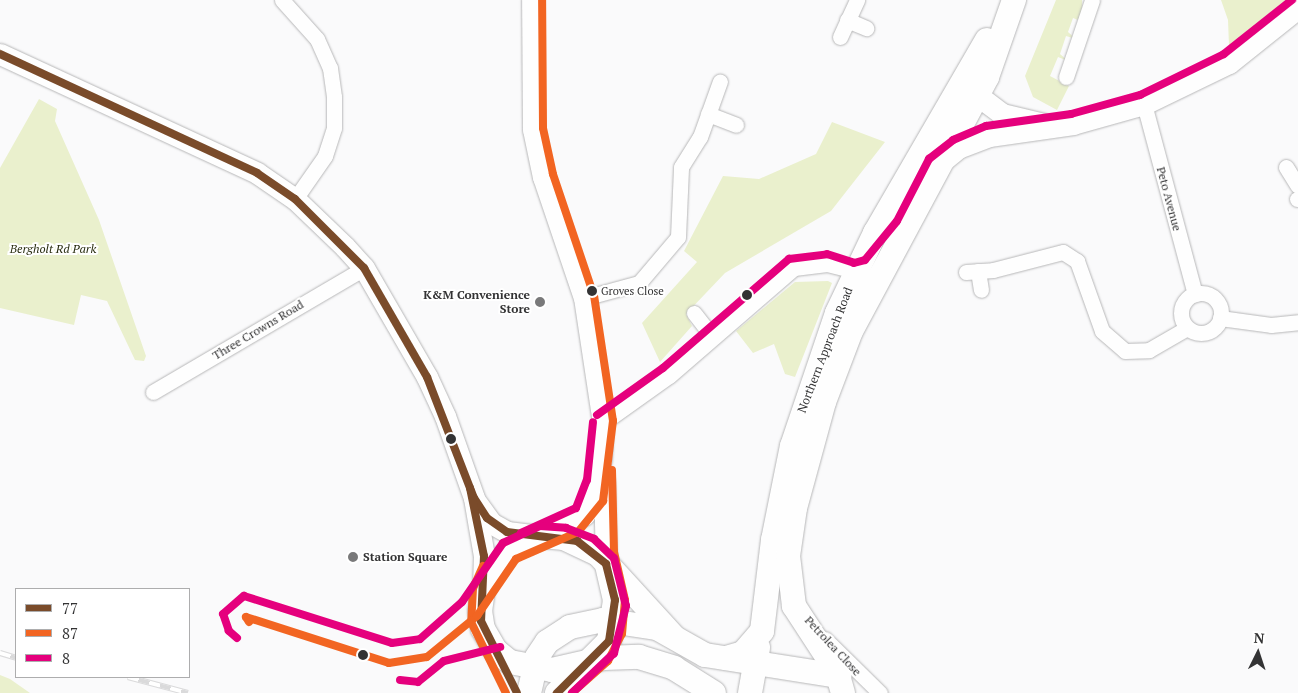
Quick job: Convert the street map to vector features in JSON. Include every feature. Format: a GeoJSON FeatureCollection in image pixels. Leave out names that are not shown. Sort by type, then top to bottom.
{"type":"FeatureCollection","features":[{"type":"Feature","properties":{"kind":"main road","name":"Northern Approach Road"},"geometry":{"type":"LineString","coordinates":[[841,685],[799,620],[788,576],[795,508],[824,402],[855,324],[937,165],[957,113],[1008,0]]}},
{"type":"Feature","properties":{"kind":"main road"},"geometry":{"type":"LineString","coordinates":[[957,113],[976,95],[1014,0]]}},
{"type":"Feature","properties":{"kind":"main road","name":"Northern Approach Road"},"geometry":{"type":"LineString","coordinates":[[750,693],[754,663],[762,631],[773,540],[792,446],[822,352],[854,274],[937,131],[957,113]]}},
{"type":"Feature","properties":{"kind":"main road"},"geometry":{"type":"LineString","coordinates":[[520,692],[518,664],[481,621],[483,590],[509,551],[542,536],[577,541],[606,564],[674,637]]}},
{"type":"Feature","properties":{"kind":"main road"},"geometry":{"type":"LineString","coordinates":[[557,693],[605,648],[614,621],[615,595],[606,564]]}},
{"type":"Feature","properties":{"kind":"main road"},"geometry":{"type":"LineString","coordinates":[[518,664],[541,649],[562,631],[591,621],[614,621],[645,625],[674,637],[695,651],[754,663],[841,685]]}},
{"type":"Feature","properties":{"kind":"main road"},"geometry":{"type":"LineString","coordinates":[[726,658],[743,653],[762,631]]}},
{"type":"Feature","properties":{"kind":"main road"},"geometry":{"type":"LineString","coordinates":[[518,664],[564,669],[592,660],[616,656],[648,659],[674,668],[714,693]]}},
{"type":"Feature","properties":{"kind":"main road"},"geometry":{"type":"LineString","coordinates":[[518,664],[520,692]]}},
{"type":"Feature","properties":{"kind":"street"},"geometry":{"type":"LineString","coordinates":[[282,0],[317,39],[330,68],[334,97],[334,128],[325,156],[295,199]]}},
{"type":"Feature","properties":{"kind":"street"},"geometry":{"type":"LineString","coordinates":[[532,0],[533,129],[543,177],[584,298],[603,423],[601,459],[606,564]]}},
{"type":"Feature","properties":{"kind":"street"},"geometry":{"type":"LineString","coordinates":[[840,37],[857,0]]}},
{"type":"Feature","properties":{"kind":"street"},"geometry":{"type":"LineString","coordinates":[[1066,77],[1092,0]]}},
{"type":"Feature","properties":{"kind":"street"},"geometry":{"type":"LineString","coordinates":[[937,165],[958,148],[989,136],[1056,127],[1144,104],[1229,63],[1298,8]]}},
{"type":"Feature","properties":{"kind":"street"},"geometry":{"type":"LineString","coordinates":[[847,20],[866,28]]}},
{"type":"Feature","properties":{"kind":"street"},"geometry":{"type":"LineString","coordinates":[[0,54],[216,150],[295,199],[364,268],[427,377],[474,498],[484,556],[483,590]]}},
{"type":"Feature","properties":{"kind":"street"},"geometry":{"type":"LineString","coordinates":[[584,298],[639,283],[678,238],[681,167],[708,114],[720,81]]}},
{"type":"Feature","properties":{"kind":"street"},"geometry":{"type":"LineString","coordinates":[[976,95],[1002,114],[1056,127]]}},
{"type":"Feature","properties":{"kind":"street","name":"Peto Avenue"},"geometry":{"type":"LineString","coordinates":[[1144,104],[1195,294]]}},
{"type":"Feature","properties":{"kind":"street"},"geometry":{"type":"LineString","coordinates":[[957,113],[989,136]]}},
{"type":"Feature","properties":{"kind":"street"},"geometry":{"type":"LineString","coordinates":[[708,114],[736,125]]}},
{"type":"Feature","properties":{"kind":"street"},"geometry":{"type":"LineString","coordinates":[[1286,167],[1298,195]]}},
{"type":"Feature","properties":{"kind":"street"},"geometry":{"type":"LineString","coordinates":[[603,423],[669,376],[712,336],[794,268],[827,264],[854,274],[871,269],[905,226]]}},
{"type":"Feature","properties":{"kind":"street"},"geometry":{"type":"LineString","coordinates":[[981,290],[972,272],[1063,252],[1078,261],[1102,331],[1125,350],[1149,350],[1187,328],[1206,332],[1220,318]]}},
{"type":"Feature","properties":{"kind":"street","name":"Three Crowns Road"},"geometry":{"type":"LineString","coordinates":[[153,392],[364,268]]}},
{"type":"Feature","properties":{"kind":"street"},"geometry":{"type":"LineString","coordinates":[[1187,328],[1181,309],[1195,294],[1207,294],[1217,301],[1220,318]]}},
{"type":"Feature","properties":{"kind":"street"},"geometry":{"type":"LineString","coordinates":[[694,313],[712,336]]}},
{"type":"Feature","properties":{"kind":"street"},"geometry":{"type":"LineString","coordinates":[[1220,318],[1271,325],[1298,322]]}},
{"type":"Feature","properties":{"kind":"street"},"geometry":{"type":"LineString","coordinates":[[474,498],[501,529],[542,536],[584,514],[594,497],[601,459]]}},
{"type":"Feature","properties":{"kind":"street","name":"Petrolea Close"},"geometry":{"type":"LineString","coordinates":[[788,576],[807,619],[875,689]]}},
{"type":"Feature","properties":{"kind":"street","name":"Petrolea Close"},"geometry":{"type":"LineString","coordinates":[[841,685],[875,689]]}},
{"type":"Feature","properties":{"kind":"green space"},"geometry":{"type":"Polygon","coordinates":[[[1056,0],[1082,0],[1083,22],[1073,18],[1068,32],[1076,39],[1066,36],[1060,54],[1068,61],[1058,57],[1050,76],[1069,86],[1057,110],[1033,97],[1025,76],[1056,0]]]}},
{"type":"Feature","properties":{"kind":"green space"},"geometry":{"type":"Polygon","coordinates":[[[1221,0],[1286,0],[1229,46],[1228,20],[1221,0]]]}},
{"type":"Feature","properties":{"kind":"green space","name":"Bergholt Rd Park"},"geometry":{"type":"Polygon","coordinates":[[[39,99],[57,109],[55,121],[99,220],[146,356],[144,361],[135,360],[107,301],[81,295],[74,325],[0,308],[0,168],[39,99]]]}},
{"type":"Feature","properties":{"kind":"green space"},"geometry":{"type":"Polygon","coordinates":[[[832,122],[885,142],[831,211],[725,273],[686,314],[692,326],[660,362],[642,323],[697,262],[684,251],[723,176],[759,179],[816,154],[832,122]]]}},
{"type":"Feature","properties":{"kind":"green space"},"geometry":{"type":"Polygon","coordinates":[[[828,281],[832,283],[795,377],[785,374],[774,344],[753,353],[736,331],[795,282],[828,281]]]}},
{"type":"Feature","properties":{"kind":"green space"},"geometry":{"type":"Polygon","coordinates":[[[0,675],[10,679],[30,693],[0,693],[0,675]]]}},
{"type":"Feature","properties":{"kind":"railway"},"geometry":{"type":"LineString","coordinates":[[0,653],[15,658]]}},
{"type":"Feature","properties":{"kind":"railway"},"geometry":{"type":"LineString","coordinates":[[132,678],[188,693]]}},
{"type":"Feature","properties":{"kind":"transit line","name":"87"},"geometry":{"type":"LineString","coordinates":[[249,622],[246,617],[389,663],[427,657],[477,616],[516,559],[578,532],[603,501],[613,421],[594,296],[553,174],[543,128],[542,0]]}},
{"type":"Feature","properties":{"kind":"transit line","name":"8"},"geometry":{"type":"LineString","coordinates":[[597,415],[663,368],[789,259],[827,254],[854,263],[865,260],[897,221],[929,159],[953,140],[986,126],[1071,114],[1140,95],[1224,54],[1292,0]]}},
{"type":"Feature","properties":{"kind":"transit line","name":"77"},"geometry":{"type":"LineString","coordinates":[[0,54],[257,173],[295,199],[364,268],[427,377],[474,498],[487,518],[507,532],[577,541],[606,564],[615,600],[609,641],[557,693]]}},
{"type":"Feature","properties":{"kind":"transit line","name":"8"},"geometry":{"type":"LineString","coordinates":[[521,533],[576,508],[587,480],[593,422]]}},
{"type":"Feature","properties":{"kind":"transit line","name":"87"},"geometry":{"type":"LineString","coordinates":[[572,693],[608,661],[622,634],[625,600],[614,552],[612,470]]}},
{"type":"Feature","properties":{"kind":"transit line","name":"77"},"geometry":{"type":"LineString","coordinates":[[470,488],[484,556],[481,621],[517,693]]}},
{"type":"Feature","properties":{"kind":"transit line","name":"8"},"geometry":{"type":"LineString","coordinates":[[237,638],[229,631],[223,614],[244,596],[392,643],[420,639],[462,602],[503,543],[540,526],[566,528],[594,539],[614,558],[626,606],[614,653],[572,693]]}},
{"type":"Feature","properties":{"kind":"transit line","name":"87"},"geometry":{"type":"LineString","coordinates":[[483,566],[473,588],[471,622],[506,693]]}},
{"type":"Feature","properties":{"kind":"transit line","name":"8"},"geometry":{"type":"LineString","coordinates":[[400,680],[418,682],[444,661],[500,647]]}},
{"type":"Feature","properties":{"kind":"place","name":"Groves Close"},"geometry":{"type":"Point","coordinates":[592,291]}},
{"type":"Feature","properties":{"kind":"place","name":"K&M Convenience Store"},"geometry":{"type":"Point","coordinates":[540,302]}},
{"type":"Feature","properties":{"kind":"place","name":"Station Square"},"geometry":{"type":"Point","coordinates":[353,557]}}]}
